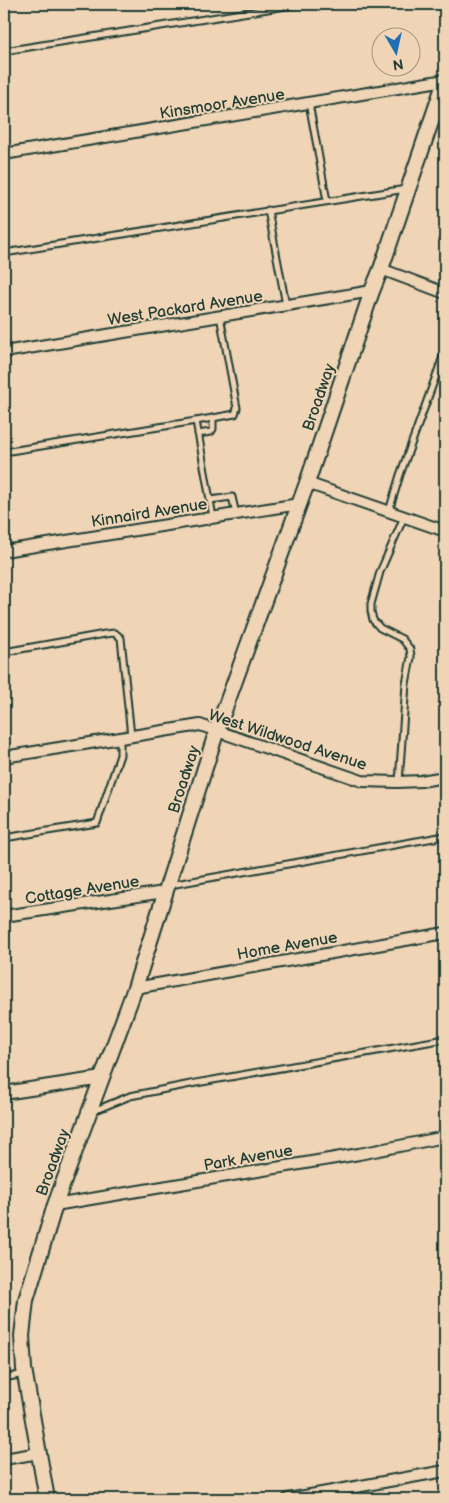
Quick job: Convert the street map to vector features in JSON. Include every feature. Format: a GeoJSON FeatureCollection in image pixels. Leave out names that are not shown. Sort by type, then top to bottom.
{"type":"FeatureCollection","features":[{"type":"Feature","properties":{"kind":"main road","name":"Broadway"},"geometry":{"type":"LineString","coordinates":[[47,1499],[25,1374],[22,1336],[26,1300],[55,1205],[134,988],[217,730],[307,483],[445,81]]}},
{"type":"Feature","properties":{"kind":"street","name":"Kinsmoor Avenue"},"geometry":{"type":"LineString","coordinates":[[4,154],[445,81]]}},
{"type":"Feature","properties":{"kind":"street"},"geometry":{"type":"LineString","coordinates":[[381,269],[445,293]]}},
{"type":"Feature","properties":{"kind":"street","name":"West Packard Avenue"},"geometry":{"type":"LineString","coordinates":[[4,352],[372,291]]}},
{"type":"Feature","properties":{"kind":"street"},"geometry":{"type":"LineString","coordinates":[[307,483],[445,531]]}},
{"type":"Feature","properties":{"kind":"street","name":"Kinnaird Avenue"},"geometry":{"type":"LineString","coordinates":[[4,551],[299,504]]}},
{"type":"Feature","properties":{"kind":"street","name":"West Wildwood Avenue"},"geometry":{"type":"LineString","coordinates":[[4,753],[200,725],[362,782],[421,781],[445,777]]}},
{"type":"Feature","properties":{"kind":"street","name":"Cottage Avenue"},"geometry":{"type":"LineString","coordinates":[[4,916],[165,889]]}},
{"type":"Feature","properties":{"kind":"street","name":"Home Avenue"},"geometry":{"type":"LineString","coordinates":[[134,988],[445,933]]}},
{"type":"Feature","properties":{"kind":"street"},"geometry":{"type":"LineString","coordinates":[[4,1093],[102,1078]]}},
{"type":"Feature","properties":{"kind":"street","name":"Park Avenue"},"geometry":{"type":"LineString","coordinates":[[55,1205],[445,1138]]}},
{"type":"Feature","properties":{"kind":"street"},"geometry":{"type":"LineString","coordinates":[[4,1459],[39,1453]]}},
{"type":"Feature","properties":{"kind":"street"},"geometry":{"type":"LineString","coordinates":[[288,1499],[315,1497],[445,1471]]}},
{"type":"Feature","properties":{"kind":"lane"},"geometry":{"type":"LineString","coordinates":[[4,51],[299,4]]}},
{"type":"Feature","properties":{"kind":"lane"},"geometry":{"type":"LineString","coordinates":[[309,103],[327,201]]}},
{"type":"Feature","properties":{"kind":"lane"},"geometry":{"type":"LineString","coordinates":[[4,253],[409,188]]}},
{"type":"Feature","properties":{"kind":"lane"},"geometry":{"type":"LineString","coordinates":[[268,210],[286,306]]}},
{"type":"Feature","properties":{"kind":"lane"},"geometry":{"type":"LineString","coordinates":[[4,452],[235,414],[237,408],[220,316]]}},
{"type":"Feature","properties":{"kind":"lane"},"geometry":{"type":"LineString","coordinates":[[389,511],[400,475],[445,351]]}},
{"type":"Feature","properties":{"kind":"lane"},"geometry":{"type":"LineString","coordinates":[[198,434],[211,432],[213,418]]}},
{"type":"Feature","properties":{"kind":"lane"},"geometry":{"type":"LineString","coordinates":[[196,421],[213,518]]}},
{"type":"Feature","properties":{"kind":"lane"},"geometry":{"type":"LineString","coordinates":[[210,500],[232,497],[236,514]]}},
{"type":"Feature","properties":{"kind":"lane"},"geometry":{"type":"LineString","coordinates":[[399,782],[406,684],[411,657],[410,649],[402,639],[380,628],[373,620],[370,612],[380,572],[404,516]]}},
{"type":"Feature","properties":{"kind":"lane"},"geometry":{"type":"LineString","coordinates":[[4,652],[115,633],[121,638],[126,737],[97,823],[4,838]]}},
{"type":"Feature","properties":{"kind":"lane"},"geometry":{"type":"LineString","coordinates":[[165,889],[445,836]]}},
{"type":"Feature","properties":{"kind":"lane"},"geometry":{"type":"LineString","coordinates":[[89,1113],[130,1096],[445,1039]]}},
{"type":"Feature","properties":{"kind":"lane"},"geometry":{"type":"LineString","coordinates":[[4,1378],[25,1374]]}}]}
